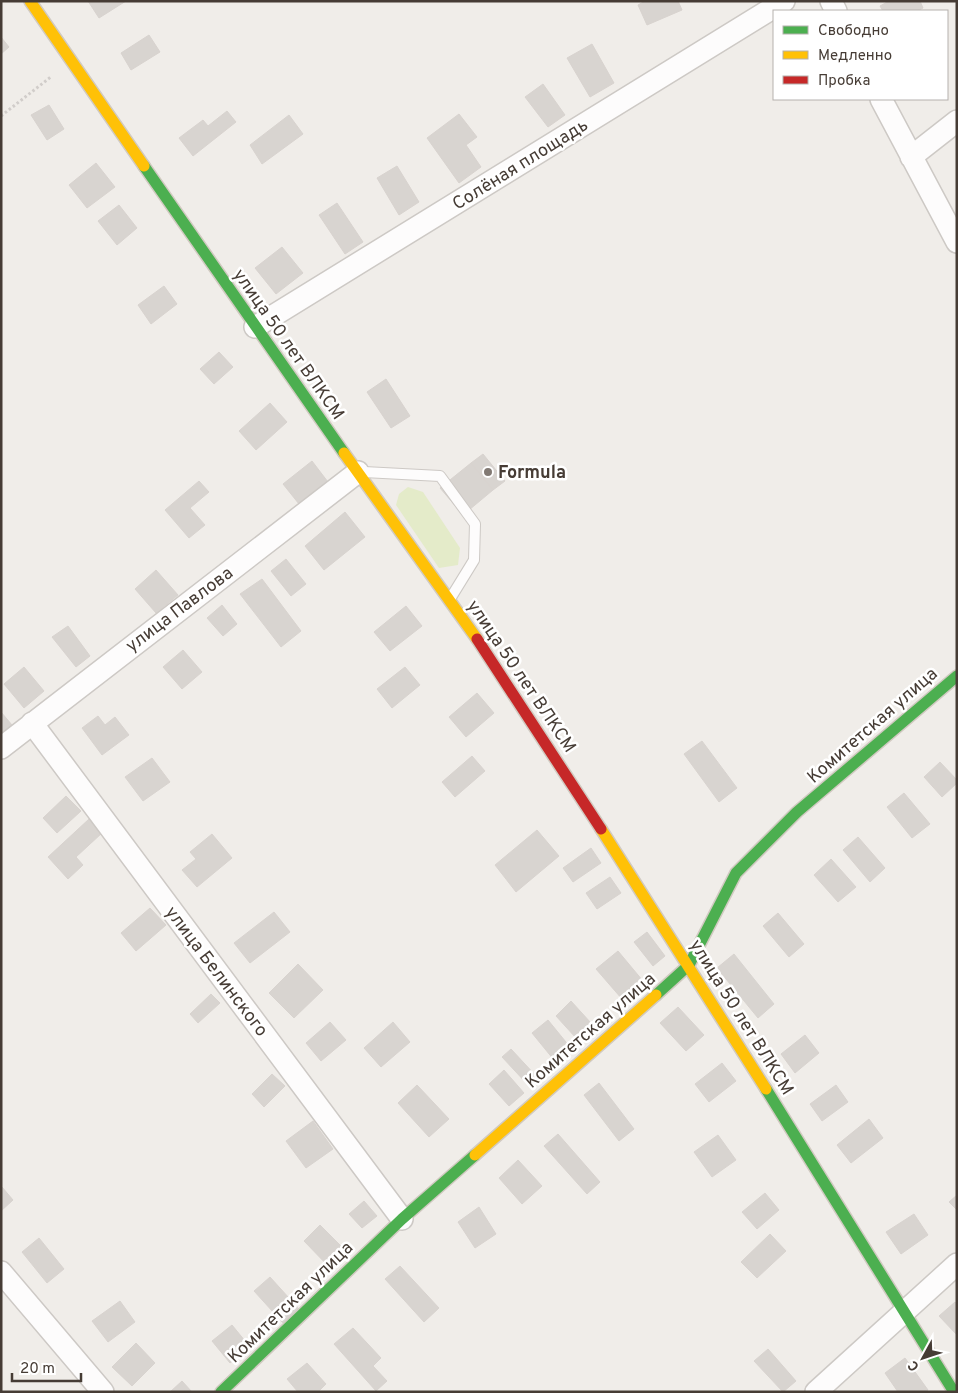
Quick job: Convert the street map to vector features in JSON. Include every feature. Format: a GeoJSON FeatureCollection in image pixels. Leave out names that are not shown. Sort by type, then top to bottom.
{"type":"FeatureCollection","features":[{"type":"Feature","properties":{"kind":"main road","name":"улица 50 лет ВЛКСМ"},"geometry":{"type":"LineString","coordinates":[[30,1],[255,327],[493,661],[689,966],[954,1392]]}},
{"type":"Feature","properties":{"kind":"main road","name":"Комитетская улица"},"geometry":{"type":"LineString","coordinates":[[221,1392],[402,1219],[689,966],[736,873],[797,812],[957,676]]}},
{"type":"Feature","properties":{"kind":"street","name":"Солёная площадь"},"geometry":{"type":"LineString","coordinates":[[255,327],[784,1]]}},
{"type":"Feature","properties":{"kind":"street"},"geometry":{"type":"LineString","coordinates":[[882,100],[957,242]]}},
{"type":"Feature","properties":{"kind":"street"},"geometry":{"type":"LineString","coordinates":[[911,157],[957,121]]}},
{"type":"Feature","properties":{"kind":"street","name":"улица Павлова"},"geometry":{"type":"LineString","coordinates":[[1,748],[32,722],[358,472]]}},
{"type":"Feature","properties":{"kind":"street","name":"улица Белинского"},"geometry":{"type":"LineString","coordinates":[[32,722],[402,1219]]}},
{"type":"Feature","properties":{"kind":"street"},"geometry":{"type":"LineString","coordinates":[[816,1392],[957,1264]]}},
{"type":"Feature","properties":{"kind":"street"},"geometry":{"type":"LineString","coordinates":[[1,1272],[102,1392]]}},
{"type":"Feature","properties":{"kind":"lane"},"geometry":{"type":"LineString","coordinates":[[358,472],[440,476],[475,524],[474,560],[449,599]]}},
{"type":"Feature","properties":{"kind":"path"},"geometry":{"type":"LineString","coordinates":[[1,116],[71,61]]}},
{"type":"Feature","properties":{"kind":"green space"},"geometry":{"type":"Polygon","coordinates":[[[408,487],[423,492],[460,548],[458,565],[439,568],[396,505],[399,494],[408,487]]]}},
{"type":"Feature","properties":{"kind":"building"},"geometry":{"type":"Polygon","coordinates":[[[88,1],[126,1],[99,18],[88,1]]]}},
{"type":"Feature","properties":{"kind":"building"},"geometry":{"type":"Polygon","coordinates":[[[645,1],[678,1],[682,10],[647,25],[638,5],[645,1]]]}},
{"type":"Feature","properties":{"kind":"building"},"geometry":{"type":"Polygon","coordinates":[[[889,1],[920,1],[923,8],[919,10],[882,10],[880,6],[889,1]]]}},
{"type":"Feature","properties":{"kind":"building"},"geometry":{"type":"Polygon","coordinates":[[[149,35],[160,52],[131,70],[121,53],[149,35]]]}},
{"type":"Feature","properties":{"kind":"building"},"geometry":{"type":"Polygon","coordinates":[[[1,37],[9,47],[1,54],[1,37]]]}},
{"type":"Feature","properties":{"kind":"building"},"geometry":{"type":"Polygon","coordinates":[[[592,44],[614,83],[590,97],[567,58],[592,44]]]}},
{"type":"Feature","properties":{"kind":"building"},"geometry":{"type":"Polygon","coordinates":[[[543,84],[565,115],[548,127],[525,97],[543,84]]]}},
{"type":"Feature","properties":{"kind":"building"},"geometry":{"type":"Polygon","coordinates":[[[49,105],[64,129],[47,140],[31,115],[49,105]]]}},
{"type":"Feature","properties":{"kind":"building"},"geometry":{"type":"Polygon","coordinates":[[[227,111],[236,122],[193,156],[179,138],[203,120],[208,126],[227,111]]]}},
{"type":"Feature","properties":{"kind":"building"},"geometry":{"type":"Polygon","coordinates":[[[459,114],[477,137],[466,145],[481,167],[459,183],[427,138],[459,114]]]}},
{"type":"Feature","properties":{"kind":"building"},"geometry":{"type":"Polygon","coordinates":[[[289,115],[303,134],[262,164],[250,145],[289,115]]]}},
{"type":"Feature","properties":{"kind":"building"},"geometry":{"type":"Polygon","coordinates":[[[96,163],[115,187],[87,208],[69,185],[96,163]]]}},
{"type":"Feature","properties":{"kind":"building"},"geometry":{"type":"Polygon","coordinates":[[[397,166],[419,202],[399,215],[377,178],[397,166]]]}},
{"type":"Feature","properties":{"kind":"building"},"geometry":{"type":"Polygon","coordinates":[[[337,203],[363,242],[345,254],[319,215],[337,203]]]}},
{"type":"Feature","properties":{"kind":"building"},"geometry":{"type":"Polygon","coordinates":[[[119,205],[137,228],[117,245],[98,221],[119,205]]]}},
{"type":"Feature","properties":{"kind":"building"},"geometry":{"type":"Polygon","coordinates":[[[282,247],[303,273],[276,294],[255,268],[282,247]]]}},
{"type":"Feature","properties":{"kind":"building"},"geometry":{"type":"Polygon","coordinates":[[[164,286],[177,304],[151,324],[138,305],[164,286]]]}},
{"type":"Feature","properties":{"kind":"building"},"geometry":{"type":"Polygon","coordinates":[[[219,352],[233,367],[214,384],[200,369],[219,352]]]}},
{"type":"Feature","properties":{"kind":"building"},"geometry":{"type":"Polygon","coordinates":[[[386,379],[410,416],[391,428],[367,392],[386,379]]]}},
{"type":"Feature","properties":{"kind":"building"},"geometry":{"type":"Polygon","coordinates":[[[270,403],[287,422],[256,450],[239,431],[270,403]]]}},
{"type":"Feature","properties":{"kind":"building","name":"Formula"},"geometry":{"type":"Polygon","coordinates":[[[483,454],[505,481],[493,490],[471,463],[483,454]]]}},
{"type":"Feature","properties":{"kind":"building"},"geometry":{"type":"Polygon","coordinates":[[[312,461],[328,482],[299,504],[283,484],[312,461]]]}},
{"type":"Feature","properties":{"kind":"building"},"geometry":{"type":"Polygon","coordinates":[[[471,463],[493,490],[463,515],[440,488],[471,463]]]}},
{"type":"Feature","properties":{"kind":"building"},"geometry":{"type":"Polygon","coordinates":[[[199,481],[209,492],[190,508],[205,525],[189,538],[165,510],[199,481]]]}},
{"type":"Feature","properties":{"kind":"building"},"geometry":{"type":"Polygon","coordinates":[[[345,512],[365,537],[324,570],[305,546],[345,512]]]}},
{"type":"Feature","properties":{"kind":"building"},"geometry":{"type":"Polygon","coordinates":[[[286,559],[306,584],[291,596],[271,571],[286,559]]]}},
{"type":"Feature","properties":{"kind":"building"},"geometry":{"type":"Polygon","coordinates":[[[156,570],[178,595],[156,613],[135,589],[156,570]]]}},
{"type":"Feature","properties":{"kind":"building"},"geometry":{"type":"Polygon","coordinates":[[[262,579],[301,631],[281,647],[240,594],[262,579]]]}},
{"type":"Feature","properties":{"kind":"building"},"geometry":{"type":"Polygon","coordinates":[[[222,605],[237,624],[223,636],[207,618],[222,605]]]}},
{"type":"Feature","properties":{"kind":"building"},"geometry":{"type":"Polygon","coordinates":[[[406,606],[422,626],[390,651],[374,632],[406,606]]]}},
{"type":"Feature","properties":{"kind":"building"},"geometry":{"type":"Polygon","coordinates":[[[68,626],[90,656],[76,667],[52,637],[68,626]]]}},
{"type":"Feature","properties":{"kind":"building"},"geometry":{"type":"Polygon","coordinates":[[[183,650],[202,672],[182,689],[163,667],[183,650]]]}},
{"type":"Feature","properties":{"kind":"building"},"geometry":{"type":"Polygon","coordinates":[[[24,667],[44,691],[24,708],[4,684],[24,667]]]}},
{"type":"Feature","properties":{"kind":"building"},"geometry":{"type":"Polygon","coordinates":[[[405,667],[420,685],[392,708],[377,689],[405,667]]]}},
{"type":"Feature","properties":{"kind":"building"},"geometry":{"type":"Polygon","coordinates":[[[477,693],[494,713],[466,737],[449,717],[477,693]]]}},
{"type":"Feature","properties":{"kind":"building"},"geometry":{"type":"Polygon","coordinates":[[[1,712],[12,725],[1,734],[1,712]]]}},
{"type":"Feature","properties":{"kind":"building"},"geometry":{"type":"Polygon","coordinates":[[[98,716],[105,725],[115,717],[129,735],[102,755],[82,728],[98,716]]]}},
{"type":"Feature","properties":{"kind":"building"},"geometry":{"type":"Polygon","coordinates":[[[702,741],[737,788],[719,802],[684,754],[702,741]]]}},
{"type":"Feature","properties":{"kind":"building"},"geometry":{"type":"Polygon","coordinates":[[[472,756],[485,771],[455,797],[442,782],[472,756]]]}},
{"type":"Feature","properties":{"kind":"building"},"geometry":{"type":"Polygon","coordinates":[[[152,758],[170,782],[143,801],[125,777],[152,758]]]}},
{"type":"Feature","properties":{"kind":"building"},"geometry":{"type":"Polygon","coordinates":[[[940,762],[957,780],[957,783],[942,797],[924,777],[940,762]]]}},
{"type":"Feature","properties":{"kind":"building"},"geometry":{"type":"Polygon","coordinates":[[[904,793],[930,824],[912,838],[887,807],[904,793]]]}},
{"type":"Feature","properties":{"kind":"building"},"geometry":{"type":"Polygon","coordinates":[[[66,796],[81,811],[57,833],[43,818],[66,796]]]}},
{"type":"Feature","properties":{"kind":"building"},"geometry":{"type":"Polygon","coordinates":[[[89,819],[102,833],[76,857],[83,865],[68,879],[48,857],[89,819]]]}},
{"type":"Feature","properties":{"kind":"building"},"geometry":{"type":"Polygon","coordinates":[[[537,830],[559,856],[516,892],[495,865],[537,830]]]}},
{"type":"Feature","properties":{"kind":"building"},"geometry":{"type":"Polygon","coordinates":[[[212,834],[232,858],[197,887],[182,870],[196,859],[190,852],[212,834]]]}},
{"type":"Feature","properties":{"kind":"building"},"geometry":{"type":"Polygon","coordinates":[[[858,837],[885,868],[870,882],[843,850],[858,837]]]}},
{"type":"Feature","properties":{"kind":"building"},"geometry":{"type":"Polygon","coordinates":[[[591,848],[601,863],[573,882],[563,868],[591,848]]]}},
{"type":"Feature","properties":{"kind":"building"},"geometry":{"type":"Polygon","coordinates":[[[831,859],[856,887],[838,902],[814,875],[831,859]]]}},
{"type":"Feature","properties":{"kind":"building"},"geometry":{"type":"Polygon","coordinates":[[[610,877],[621,893],[597,909],[586,893],[610,877]]]}},
{"type":"Feature","properties":{"kind":"building"},"geometry":{"type":"Polygon","coordinates":[[[150,908],[166,925],[136,951],[121,933],[150,908]]]}},
{"type":"Feature","properties":{"kind":"building"},"geometry":{"type":"Polygon","coordinates":[[[274,912],[290,932],[250,963],[234,943],[274,912]]]}},
{"type":"Feature","properties":{"kind":"building"},"geometry":{"type":"Polygon","coordinates":[[[778,913],[804,944],[789,957],[763,926],[778,913]]]}},
{"type":"Feature","properties":{"kind":"building"},"geometry":{"type":"Polygon","coordinates":[[[647,932],[665,956],[653,966],[634,942],[647,932]]]}},
{"type":"Feature","properties":{"kind":"building"},"geometry":{"type":"Polygon","coordinates":[[[618,951],[643,981],[622,999],[596,969],[618,951]]]}},
{"type":"Feature","properties":{"kind":"building"},"geometry":{"type":"Polygon","coordinates":[[[734,954],[774,1004],[758,1018],[717,968],[734,954]]]}},
{"type":"Feature","properties":{"kind":"building"},"geometry":{"type":"Polygon","coordinates":[[[298,964],[323,990],[294,1018],[269,993],[298,964]]]}},
{"type":"Feature","properties":{"kind":"building"},"geometry":{"type":"Polygon","coordinates":[[[211,994],[220,1003],[198,1023],[190,1014],[211,994]]]}},
{"type":"Feature","properties":{"kind":"building"},"geometry":{"type":"Polygon","coordinates":[[[571,1001],[591,1023],[576,1038],[556,1016],[571,1001]]]}},
{"type":"Feature","properties":{"kind":"building"},"geometry":{"type":"Polygon","coordinates":[[[678,1007],[704,1035],[686,1051],[660,1023],[678,1007]]]}},
{"type":"Feature","properties":{"kind":"building"},"geometry":{"type":"Polygon","coordinates":[[[548,1020],[570,1047],[554,1060],[532,1033],[548,1020]]]}},
{"type":"Feature","properties":{"kind":"building"},"geometry":{"type":"Polygon","coordinates":[[[330,1022],[346,1040],[321,1061],[306,1043],[330,1022]]]}},
{"type":"Feature","properties":{"kind":"building"},"geometry":{"type":"Polygon","coordinates":[[[393,1022],[410,1042],[381,1067],[364,1048],[393,1022]]]}},
{"type":"Feature","properties":{"kind":"building"},"geometry":{"type":"Polygon","coordinates":[[[805,1035],[819,1053],[795,1073],[781,1054],[805,1035]]]}},
{"type":"Feature","properties":{"kind":"building"},"geometry":{"type":"Polygon","coordinates":[[[511,1049],[537,1077],[528,1085],[502,1057],[511,1049]]]}},
{"type":"Feature","properties":{"kind":"building"},"geometry":{"type":"Polygon","coordinates":[[[722,1063],[736,1081],[709,1102],[695,1084],[722,1063]]]}},
{"type":"Feature","properties":{"kind":"building"},"geometry":{"type":"Polygon","coordinates":[[[504,1070],[524,1093],[509,1106],[489,1084],[504,1070]]]}},
{"type":"Feature","properties":{"kind":"building"},"geometry":{"type":"Polygon","coordinates":[[[272,1074],[285,1086],[264,1107],[252,1094],[272,1074]]]}},
{"type":"Feature","properties":{"kind":"building"},"geometry":{"type":"Polygon","coordinates":[[[599,1083],[634,1129],[619,1141],[584,1095],[599,1083]]]}},
{"type":"Feature","properties":{"kind":"building"},"geometry":{"type":"Polygon","coordinates":[[[417,1085],[449,1119],[429,1137],[398,1103],[417,1085]]]}},
{"type":"Feature","properties":{"kind":"building"},"geometry":{"type":"Polygon","coordinates":[[[836,1085],[848,1102],[822,1121],[810,1104],[836,1085]]]}},
{"type":"Feature","properties":{"kind":"building"},"geometry":{"type":"Polygon","coordinates":[[[869,1119],[883,1138],[851,1163],[837,1145],[869,1119]]]}},
{"type":"Feature","properties":{"kind":"building"},"geometry":{"type":"Polygon","coordinates":[[[313,1121],[333,1149],[306,1168],[286,1141],[313,1121]]]}},
{"type":"Feature","properties":{"kind":"building"},"geometry":{"type":"Polygon","coordinates":[[[558,1134],[600,1182],[587,1194],[544,1146],[558,1134]]]}},
{"type":"Feature","properties":{"kind":"building"},"geometry":{"type":"Polygon","coordinates":[[[718,1135],[736,1160],[712,1177],[694,1152],[718,1135]]]}},
{"type":"Feature","properties":{"kind":"building"},"geometry":{"type":"Polygon","coordinates":[[[518,1160],[542,1186],[522,1204],[499,1178],[518,1160]]]}},
{"type":"Feature","properties":{"kind":"building"},"geometry":{"type":"Polygon","coordinates":[[[1,1188],[13,1200],[1,1211],[1,1188]]]}},
{"type":"Feature","properties":{"kind":"building"},"geometry":{"type":"Polygon","coordinates":[[[765,1193],[779,1210],[757,1229],[742,1212],[765,1193]]]}},
{"type":"Feature","properties":{"kind":"building"},"geometry":{"type":"Polygon","coordinates":[[[957,1195],[957,1210],[949,1202],[957,1195]]]}},
{"type":"Feature","properties":{"kind":"building"},"geometry":{"type":"Polygon","coordinates":[[[364,1201],[377,1216],[362,1228],[349,1214],[364,1201]]]}},
{"type":"Feature","properties":{"kind":"building"},"geometry":{"type":"Polygon","coordinates":[[[479,1207],[496,1234],[475,1248],[458,1222],[479,1207]]]}},
{"type":"Feature","properties":{"kind":"building"},"geometry":{"type":"Polygon","coordinates":[[[914,1214],[928,1235],[901,1254],[886,1232],[914,1214]]]}},
{"type":"Feature","properties":{"kind":"building"},"geometry":{"type":"Polygon","coordinates":[[[320,1225],[349,1254],[332,1270],[304,1241],[320,1225]]]}},
{"type":"Feature","properties":{"kind":"building"},"geometry":{"type":"Polygon","coordinates":[[[770,1234],[786,1251],[757,1278],[741,1262],[770,1234]]]}},
{"type":"Feature","properties":{"kind":"building"},"geometry":{"type":"Polygon","coordinates":[[[39,1238],[64,1269],[47,1283],[22,1252],[39,1238]]]}},
{"type":"Feature","properties":{"kind":"building"},"geometry":{"type":"Polygon","coordinates":[[[400,1266],[439,1308],[424,1322],[385,1279],[400,1266]]]}},
{"type":"Feature","properties":{"kind":"building"},"geometry":{"type":"Polygon","coordinates":[[[270,1277],[299,1309],[283,1323],[254,1291],[270,1277]]]}},
{"type":"Feature","properties":{"kind":"building"},"geometry":{"type":"Polygon","coordinates":[[[120,1301],[135,1322],[108,1342],[92,1321],[120,1301]]]}},
{"type":"Feature","properties":{"kind":"building"},"geometry":{"type":"Polygon","coordinates":[[[955,1302],[957,1304],[957,1335],[939,1316],[955,1302]]]}},
{"type":"Feature","properties":{"kind":"building"},"geometry":{"type":"Polygon","coordinates":[[[232,1325],[250,1347],[230,1363],[212,1341],[232,1325]]]}},
{"type":"Feature","properties":{"kind":"building"},"geometry":{"type":"Polygon","coordinates":[[[353,1328],[381,1358],[373,1366],[387,1381],[376,1391],[334,1344],[353,1328]]]}},
{"type":"Feature","properties":{"kind":"building"},"geometry":{"type":"Polygon","coordinates":[[[136,1343],[155,1363],[132,1386],[112,1367],[136,1343]]]}},
{"type":"Feature","properties":{"kind":"building"},"geometry":{"type":"Polygon","coordinates":[[[768,1349],[796,1381],[783,1392],[754,1361],[768,1349]]]}},
{"type":"Feature","properties":{"kind":"building"},"geometry":{"type":"Polygon","coordinates":[[[905,1358],[928,1390],[925,1392],[898,1392],[885,1373],[905,1358]]]}},
{"type":"Feature","properties":{"kind":"building"},"geometry":{"type":"Polygon","coordinates":[[[307,1363],[326,1384],[318,1392],[298,1392],[287,1379],[307,1363]]]}},
{"type":"Feature","properties":{"kind":"building"},"geometry":{"type":"Polygon","coordinates":[[[182,1381],[192,1392],[170,1392],[182,1381]]]}},
{"type":"Feature","properties":{"kind":"traffic: fast"},"geometry":{"type":"LineString","coordinates":[[144,166],[344,453]]}},
{"type":"Feature","properties":{"kind":"traffic: fast"},"geometry":{"type":"LineString","coordinates":[[656,995],[689,965],[736,873],[797,812],[957,676]]}},
{"type":"Feature","properties":{"kind":"traffic: fast"},"geometry":{"type":"LineString","coordinates":[[766,1089],[954,1392]]}},
{"type":"Feature","properties":{"kind":"traffic: fast"},"geometry":{"type":"LineString","coordinates":[[221,1392],[402,1219],[475,1155]]}},
{"type":"Feature","properties":{"kind":"traffic: slow"},"geometry":{"type":"LineString","coordinates":[[30,1],[144,166]]}},
{"type":"Feature","properties":{"kind":"traffic: slow"},"geometry":{"type":"LineString","coordinates":[[344,453],[477,639]]}},
{"type":"Feature","properties":{"kind":"traffic: slow"},"geometry":{"type":"LineString","coordinates":[[601,829],[766,1089]]}},
{"type":"Feature","properties":{"kind":"traffic: slow"},"geometry":{"type":"LineString","coordinates":[[475,1155],[656,995]]}},
{"type":"Feature","properties":{"kind":"traffic: jam"},"geometry":{"type":"LineString","coordinates":[[477,639],[601,829]]}},
{"type":"Feature","properties":{"kind":"place","name":"Formula"},"geometry":{"type":"Point","coordinates":[488,472]}}]}
